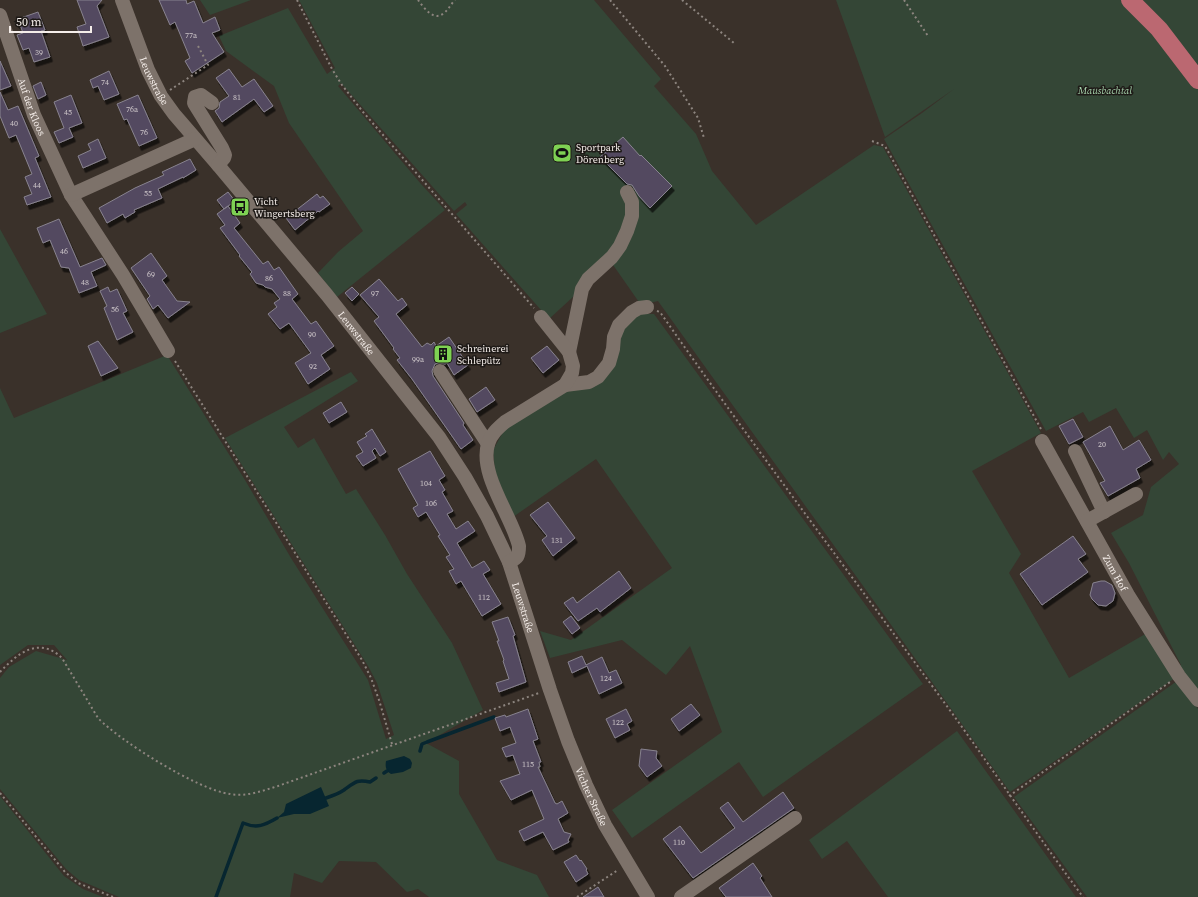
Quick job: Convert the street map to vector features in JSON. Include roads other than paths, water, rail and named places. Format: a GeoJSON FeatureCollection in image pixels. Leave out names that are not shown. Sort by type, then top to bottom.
{"type":"FeatureCollection","features":[{"type":"Feature","properties":{"kind":"main road"},"geometry":{"type":"LineString","coordinates":[[1130,0],[1159,29],[1198,80]]}},
{"type":"Feature","properties":{"kind":"street","name":"Leuwstraße"},"geometry":{"type":"LineString","coordinates":[[122,0],[140,52],[155,85],[174,114],[332,301],[439,437],[465,477],[487,516],[509,562],[550,690]]}},
{"type":"Feature","properties":{"kind":"street","name":"Auf der Kloos"},"geometry":{"type":"LineString","coordinates":[[0,15],[34,115],[71,195],[123,275],[168,351]]}},
{"type":"Feature","properties":{"kind":"street"},"geometry":{"type":"LineString","coordinates":[[212,103],[201,96],[198,96],[194,100],[194,103],[224,152],[224,158],[218,165]]}},
{"type":"Feature","properties":{"kind":"street"},"geometry":{"type":"LineString","coordinates":[[71,195],[195,139]]}},
{"type":"Feature","properties":{"kind":"street"},"geometry":{"type":"LineString","coordinates":[[569,352],[582,289],[588,279],[612,257],[628,231],[632,216],[632,202],[627,192]]}},
{"type":"Feature","properties":{"kind":"street"},"geometry":{"type":"LineString","coordinates":[[509,562],[517,559],[519,546],[492,479],[488,464],[488,444],[496,429],[565,385],[589,382],[598,377],[610,363],[614,337],[619,325],[632,312],[639,308],[647,307]]}},
{"type":"Feature","properties":{"kind":"street"},"geometry":{"type":"LineString","coordinates":[[541,317],[569,352],[573,366],[572,373],[565,385]]}},
{"type":"Feature","properties":{"kind":"street"},"geometry":{"type":"LineString","coordinates":[[440,371],[488,444]]}},
{"type":"Feature","properties":{"kind":"street","name":"Zum Hof"},"geometry":{"type":"LineString","coordinates":[[1042,441],[1128,594],[1179,676],[1198,700]]}},
{"type":"Feature","properties":{"kind":"street"},"geometry":{"type":"LineString","coordinates":[[1075,452],[1104,512]]}},
{"type":"Feature","properties":{"kind":"street"},"geometry":{"type":"LineString","coordinates":[[1056,466],[1081,466]]}},
{"type":"Feature","properties":{"kind":"street"},"geometry":{"type":"LineString","coordinates":[[1087,522],[1136,494]]}},
{"type":"Feature","properties":{"kind":"street","name":"Vichter Straße"},"geometry":{"type":"LineString","coordinates":[[550,690],[568,741],[586,785],[605,825],[648,897]]}},
{"type":"Feature","properties":{"kind":"street"},"geometry":{"type":"LineString","coordinates":[[681,897],[795,818]]}},
{"type":"Feature","properties":{"kind":"water"},"geometry":{"type":"Polygon","coordinates":[[[404,756],[410,759],[412,763],[411,768],[403,772],[389,773],[386,769],[386,761],[404,756]]]}},
{"type":"Feature","properties":{"kind":"water"},"geometry":{"type":"Polygon","coordinates":[[[321,787],[329,806],[310,814],[294,814],[277,818],[284,812],[286,804],[321,787]]]}},
{"type":"Feature","properties":{"kind":"waterway"},"geometry":{"type":"LineString","coordinates":[[420,751],[422,744],[494,717]]}},
{"type":"Feature","properties":{"kind":"waterway"},"geometry":{"type":"LineString","coordinates":[[326,798],[340,793],[356,782],[370,782],[376,778]]}},
{"type":"Feature","properties":{"kind":"waterway"},"geometry":{"type":"LineString","coordinates":[[216,897],[243,823],[257,826],[269,823],[277,818]]}},
{"type":"Feature","properties":{"kind":"place","name":"Sportpark Dörenberg"},"geometry":{"type":"Point","coordinates":[562,153]}},
{"type":"Feature","properties":{"kind":"place","name":"Vicht Wingertsberg"},"geometry":{"type":"Point","coordinates":[240,207]}},
{"type":"Feature","properties":{"kind":"place","name":"Schreinerei Schlepütz"},"geometry":{"type":"Point","coordinates":[443,354]}},
{"type":"Feature","properties":{"kind":"park label","name":"Mausbachtal"},"geometry":{"type":"Point","coordinates":[1105,90]}}]}
